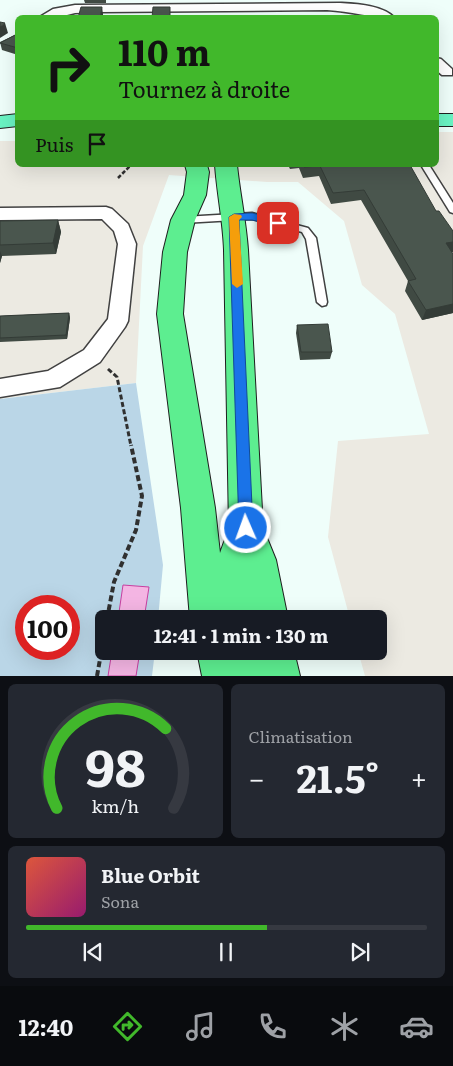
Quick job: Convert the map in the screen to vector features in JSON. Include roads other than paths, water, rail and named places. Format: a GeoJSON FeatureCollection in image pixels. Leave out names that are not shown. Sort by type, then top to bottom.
{"type":"FeatureCollection","features":[{"type":"Feature","properties":{"kind":"highway"},"geometry":{"type":"LineString","coordinates":[[197,167],[198,172],[195,195],[183,220],[175,252],[170,314],[212,610]]}},
{"type":"Feature","properties":{"kind":"highway"},"geometry":{"type":"LineString","coordinates":[[226,167],[228,189],[234,217],[246,528],[258,560],[267,610]]}},
{"type":"Feature","properties":{"kind":"highway"},"geometry":{"type":"LineString","coordinates":[[219,610],[246,528]]}},
{"type":"Feature","properties":{"kind":"highway"},"geometry":{"type":"LineString","coordinates":[[203,676],[206,660]]}},
{"type":"Feature","properties":{"kind":"highway"},"geometry":{"type":"LineString","coordinates":[[218,660],[222,676]]}},
{"type":"Feature","properties":{"kind":"highway"},"geometry":{"type":"LineString","coordinates":[[245,660],[246,676]]}},
{"type":"Feature","properties":{"kind":"highway"},"geometry":{"type":"LineString","coordinates":[[277,660],[280,676]]}},
{"type":"Feature","properties":{"kind":"main road"},"geometry":{"type":"LineString","coordinates":[[439,111],[453,110]]}},
{"type":"Feature","properties":{"kind":"main road"},"geometry":{"type":"LineString","coordinates":[[0,122],[15,120]]}},
{"type":"Feature","properties":{"kind":"main road"},"geometry":{"type":"LineString","coordinates":[[439,120],[453,120]]}},
{"type":"Feature","properties":{"kind":"main road"},"geometry":{"type":"LineString","coordinates":[[0,132],[15,133]]}},
{"type":"Feature","properties":{"kind":"street"},"geometry":{"type":"LineString","coordinates":[[50,15],[75,9],[125,13],[237,6],[355,8],[378,11],[384,15]]}},
{"type":"Feature","properties":{"kind":"street"},"geometry":{"type":"LineString","coordinates":[[439,65],[447,72]]}},
{"type":"Feature","properties":{"kind":"street"},"geometry":{"type":"LineString","coordinates":[[0,214],[106,213],[122,228],[127,244],[118,321],[92,356],[52,380],[0,388]]}},
{"type":"Feature","properties":{"kind":"lane"},"geometry":{"type":"LineString","coordinates":[[426,167],[453,210]]}},
{"type":"Feature","properties":{"kind":"lane"},"geometry":{"type":"LineString","coordinates":[[183,220],[252,216],[305,230],[311,238],[322,302]]}}]}
